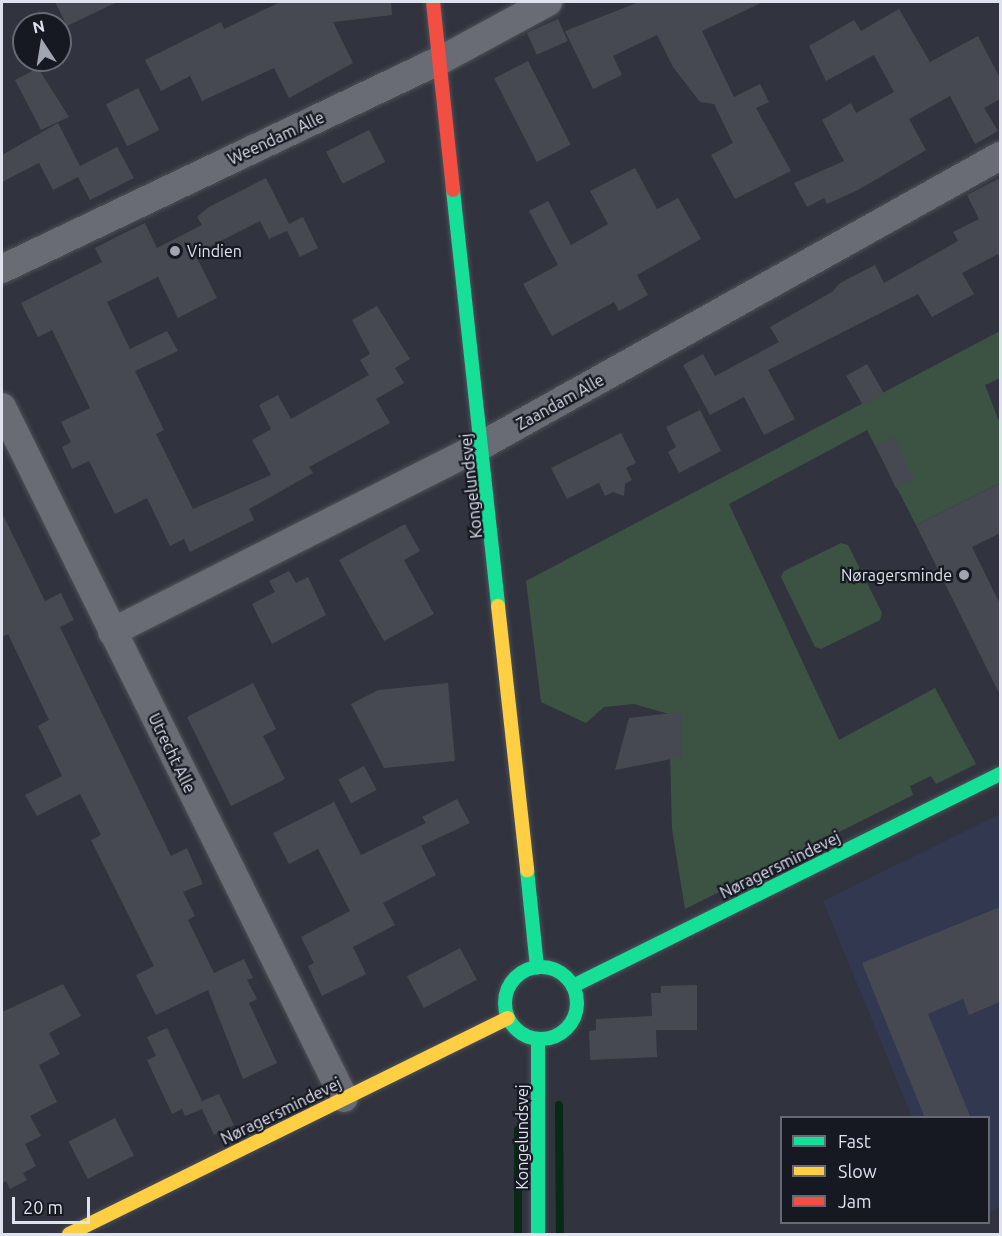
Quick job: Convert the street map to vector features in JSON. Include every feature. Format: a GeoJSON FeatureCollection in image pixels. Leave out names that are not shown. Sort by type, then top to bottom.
{"type":"FeatureCollection","features":[{"type":"Feature","properties":{"kind":"street","name":"Kongelundsvej"},"geometry":{"type":"LineString","coordinates":[[433,2],[484,444],[537,967]]}},
{"type":"Feature","properties":{"kind":"street","name":"Weendam Alle"},"geometry":{"type":"LineString","coordinates":[[2,269],[441,60],[548,2]]}},
{"type":"Feature","properties":{"kind":"street","name":"Zaandam Alle"},"geometry":{"type":"LineString","coordinates":[[112,632],[484,444],[1000,156]]}},
{"type":"Feature","properties":{"kind":"street","name":"Utrecht Alle"},"geometry":{"type":"LineString","coordinates":[[2,407],[344,1098]]}},
{"type":"Feature","properties":{"kind":"street","name":"Nøragersmindevej"},"geometry":{"type":"LineString","coordinates":[[573,986],[1000,774]]}},
{"type":"Feature","properties":{"kind":"street"},"geometry":{"type":"LineString","coordinates":[[537,967],[564,975],[573,986],[577,1005],[572,1023],[551,1038],[538,1039],[526,1036],[508,1018],[506,998],[513,980],[537,967]]}},
{"type":"Feature","properties":{"kind":"street","name":"Nøragersmindevej"},"geometry":{"type":"LineString","coordinates":[[69,1234],[508,1018]]}},
{"type":"Feature","properties":{"kind":"street","name":"Kongelundsvej"},"geometry":{"type":"LineString","coordinates":[[538,1039],[538,1234]]}},
{"type":"Feature","properties":{"kind":"shaded area"},"geometry":{"type":"Polygon","coordinates":[[[1000,814],[1000,1207],[990,1212],[990,1116],[912,1116],[823,901],[1000,814]]]}},
{"type":"Feature","properties":{"kind":"green space"},"geometry":{"type":"Polygon","coordinates":[[[1000,331],[1000,378],[985,385],[1000,424],[1000,483],[916,525],[867,430],[729,504],[839,740],[935,688],[976,764],[936,784],[931,776],[910,786],[913,795],[685,909],[672,829],[669,714],[634,704],[604,707],[586,723],[541,702],[526,581],[1000,331]]]}},
{"type":"Feature","properties":{"kind":"green space"},"geometry":{"type":"Polygon","coordinates":[[[841,543],[848,545],[882,613],[880,620],[821,649],[815,647],[781,577],[784,571],[841,543]]]}},
{"type":"Feature","properties":{"kind":"building"},"geometry":{"type":"Polygon","coordinates":[[[55,2],[117,2],[72,24],[72,12],[60,12],[55,2]]]}},
{"type":"Feature","properties":{"kind":"building"},"geometry":{"type":"Polygon","coordinates":[[[280,2],[391,2],[392,15],[333,22],[353,63],[289,98],[274,68],[202,101],[190,76],[161,91],[145,60],[221,22],[224,29],[280,2]]]}},
{"type":"Feature","properties":{"kind":"building"},"geometry":{"type":"Polygon","coordinates":[[[639,2],[763,2],[702,31],[734,97],[760,84],[769,102],[756,108],[791,171],[735,199],[711,155],[733,143],[714,104],[700,102],[673,67],[657,35],[613,56],[622,75],[593,89],[565,31],[639,2]]]}},
{"type":"Feature","properties":{"kind":"building"},"geometry":{"type":"Polygon","coordinates":[[[899,9],[930,62],[978,36],[1000,78],[1000,99],[984,108],[998,131],[975,144],[950,96],[909,119],[926,150],[858,190],[827,204],[824,198],[807,207],[794,183],[844,161],[822,120],[851,103],[856,113],[894,92],[874,55],[826,81],[809,46],[854,20],[861,31],[899,9]]]}},
{"type":"Feature","properties":{"kind":"building"},"geometry":{"type":"Polygon","coordinates":[[[558,19],[568,41],[537,55],[527,33],[558,19]]]}},
{"type":"Feature","properties":{"kind":"building"},"geometry":{"type":"Polygon","coordinates":[[[528,61],[571,145],[537,162],[494,78],[528,61]]]}},
{"type":"Feature","properties":{"kind":"building"},"geometry":{"type":"Polygon","coordinates":[[[30,72],[41,72],[69,117],[41,130],[15,80],[30,72]]]}},
{"type":"Feature","properties":{"kind":"building"},"geometry":{"type":"Polygon","coordinates":[[[138,88],[159,130],[127,146],[106,104],[138,88]]]}},
{"type":"Feature","properties":{"kind":"building"},"geometry":{"type":"Polygon","coordinates":[[[58,123],[80,166],[117,147],[134,178],[90,200],[78,177],[53,190],[39,163],[2,182],[2,155],[58,123]]]}},
{"type":"Feature","properties":{"kind":"building"},"geometry":{"type":"Polygon","coordinates":[[[369,130],[385,162],[343,184],[326,152],[369,130]]]}},
{"type":"Feature","properties":{"kind":"building"},"geometry":{"type":"Polygon","coordinates":[[[635,168],[657,209],[678,198],[701,239],[637,275],[648,295],[619,311],[614,302],[552,336],[523,284],[558,265],[529,211],[548,201],[571,245],[608,224],[590,191],[635,168]]]}},
{"type":"Feature","properties":{"kind":"building"},"geometry":{"type":"Polygon","coordinates":[[[266,178],[289,224],[303,217],[318,248],[300,257],[287,231],[269,239],[260,221],[195,254],[217,298],[178,318],[158,277],[107,302],[130,349],[167,331],[178,351],[135,371],[164,430],[156,434],[193,509],[271,475],[252,440],[271,429],[259,405],[278,395],[291,419],[369,375],[360,360],[370,354],[352,320],[377,306],[410,359],[395,368],[404,383],[376,399],[390,423],[309,467],[313,473],[249,509],[254,520],[190,552],[184,539],[170,546],[147,498],[115,514],[89,461],[72,469],[62,447],[71,442],[61,422],[90,408],[52,330],[38,337],[21,303],[102,262],[95,248],[124,233],[145,223],[157,248],[202,225],[197,217],[209,207],[266,178]]]}},
{"type":"Feature","properties":{"kind":"building"},"geometry":{"type":"Polygon","coordinates":[[[1000,178],[1000,259],[998,254],[962,273],[974,294],[932,317],[918,294],[768,370],[795,419],[764,435],[744,397],[710,415],[683,365],[703,354],[715,376],[779,342],[770,327],[832,292],[840,283],[875,265],[884,283],[958,241],[953,232],[979,219],[967,195],[1000,178]]]}},
{"type":"Feature","properties":{"kind":"building"},"geometry":{"type":"Polygon","coordinates":[[[867,364],[884,393],[863,405],[846,376],[867,364]]]}},
{"type":"Feature","properties":{"kind":"building"},"geometry":{"type":"Polygon","coordinates":[[[700,410],[721,451],[679,473],[668,452],[676,447],[666,427],[700,410]]]}},
{"type":"Feature","properties":{"kind":"building"},"geometry":{"type":"Polygon","coordinates":[[[621,433],[636,463],[626,468],[632,480],[625,484],[624,496],[613,492],[605,496],[599,483],[567,499],[551,468],[621,433]]]}},
{"type":"Feature","properties":{"kind":"building"},"geometry":{"type":"Polygon","coordinates":[[[894,437],[914,480],[896,488],[876,445],[894,437]]]}},
{"type":"Feature","properties":{"kind":"building","name":"Nøragersminde"},"geometry":{"type":"Polygon","coordinates":[[[1000,483],[1000,533],[972,547],[1000,604],[1000,695],[916,525],[1000,483]]]}},
{"type":"Feature","properties":{"kind":"building"},"geometry":{"type":"Polygon","coordinates":[[[2,513],[45,601],[61,593],[74,620],[60,627],[171,856],[187,848],[203,884],[183,892],[195,916],[188,920],[214,973],[244,959],[253,978],[247,980],[257,999],[249,1003],[277,1063],[243,1079],[208,990],[156,1015],[136,975],[154,966],[91,840],[101,835],[80,794],[37,816],[25,795],[62,776],[38,726],[49,720],[8,634],[2,637],[2,513]]]}},
{"type":"Feature","properties":{"kind":"building"},"geometry":{"type":"Polygon","coordinates":[[[405,524],[420,551],[404,560],[434,614],[384,641],[339,560],[405,524]]]}},
{"type":"Feature","properties":{"kind":"building"},"geometry":{"type":"Polygon","coordinates":[[[289,571],[296,583],[308,577],[326,615],[272,644],[252,604],[275,592],[269,581],[289,571]]]}},
{"type":"Feature","properties":{"kind":"building"},"geometry":{"type":"Polygon","coordinates":[[[253,683],[276,729],[263,736],[285,779],[231,806],[187,717],[253,683]]]}},
{"type":"Feature","properties":{"kind":"building"},"geometry":{"type":"Polygon","coordinates":[[[448,683],[455,761],[384,768],[351,704],[378,690],[448,683]]]}},
{"type":"Feature","properties":{"kind":"building"},"geometry":{"type":"Polygon","coordinates":[[[681,712],[682,757],[615,770],[629,718],[681,712]]]}},
{"type":"Feature","properties":{"kind":"building"},"geometry":{"type":"Polygon","coordinates":[[[364,766],[377,790],[351,803],[338,780],[364,766]]]}},
{"type":"Feature","properties":{"kind":"building"},"geometry":{"type":"Polygon","coordinates":[[[457,799],[470,823],[421,846],[436,875],[383,903],[395,925],[353,947],[366,974],[322,996],[308,966],[314,963],[301,937],[350,911],[318,849],[289,864],[273,833],[334,802],[361,855],[426,823],[422,817],[457,799]]]}},
{"type":"Feature","properties":{"kind":"building"},"geometry":{"type":"Polygon","coordinates":[[[1000,907],[1000,1002],[969,1015],[963,999],[928,1014],[970,1116],[924,1116],[862,963],[1000,907]]]}},
{"type":"Feature","properties":{"kind":"building"},"geometry":{"type":"Polygon","coordinates":[[[460,948],[477,980],[424,1008],[407,976],[460,948]]]}},
{"type":"Feature","properties":{"kind":"building"},"geometry":{"type":"Polygon","coordinates":[[[63,984],[81,1016],[49,1033],[60,1054],[39,1065],[57,1102],[30,1116],[41,1136],[25,1144],[36,1166],[23,1173],[27,1180],[10,1189],[6,1181],[2,1183],[2,1012],[63,984]]]}},
{"type":"Feature","properties":{"kind":"building"},"geometry":{"type":"Polygon","coordinates":[[[697,985],[697,1030],[656,1030],[657,1057],[590,1060],[589,1031],[596,1030],[596,1019],[652,1016],[651,993],[661,993],[661,986],[697,985]]]}},
{"type":"Feature","properties":{"kind":"building"},"geometry":{"type":"Polygon","coordinates":[[[167,1028],[202,1101],[219,1094],[234,1125],[214,1135],[202,1109],[185,1116],[182,1109],[172,1114],[147,1060],[156,1056],[147,1037],[167,1028]]]}},
{"type":"Feature","properties":{"kind":"building"},"geometry":{"type":"Polygon","coordinates":[[[115,1118],[134,1155],[88,1179],[69,1142],[115,1118]]]}},
{"type":"Feature","properties":{"kind":"waterway"},"geometry":{"type":"LineString","coordinates":[[559,1105],[560,1234]]}},
{"type":"Feature","properties":{"kind":"waterway"},"geometry":{"type":"LineString","coordinates":[[518,1130],[518,1234]]}},
{"type":"Feature","properties":{"kind":"traffic: fast"},"geometry":{"type":"LineString","coordinates":[[453,190],[498,606]]}},
{"type":"Feature","properties":{"kind":"traffic: fast"},"geometry":{"type":"LineString","coordinates":[[573,986],[1000,774]]}},
{"type":"Feature","properties":{"kind":"traffic: fast"},"geometry":{"type":"LineString","coordinates":[[527,870],[537,967]]}},
{"type":"Feature","properties":{"kind":"traffic: fast"},"geometry":{"type":"LineString","coordinates":[[541,967],[561,973],[571,983],[577,1003],[571,1023],[561,1033],[541,1039],[521,1033],[511,1023],[505,1003],[511,983],[521,973],[541,967]]}},
{"type":"Feature","properties":{"kind":"traffic: fast"},"geometry":{"type":"LineString","coordinates":[[538,1039],[538,1234]]}},
{"type":"Feature","properties":{"kind":"traffic: slow"},"geometry":{"type":"LineString","coordinates":[[498,606],[527,870]]}},
{"type":"Feature","properties":{"kind":"traffic: slow"},"geometry":{"type":"LineString","coordinates":[[69,1234],[508,1018]]}},
{"type":"Feature","properties":{"kind":"traffic: jam"},"geometry":{"type":"LineString","coordinates":[[433,2],[453,190]]}},
{"type":"Feature","properties":{"kind":"place","name":"Vindien"},"geometry":{"type":"Point","coordinates":[175,251]}},
{"type":"Feature","properties":{"kind":"place","name":"Nøragersminde"},"geometry":{"type":"Point","coordinates":[964,575]}}]}
